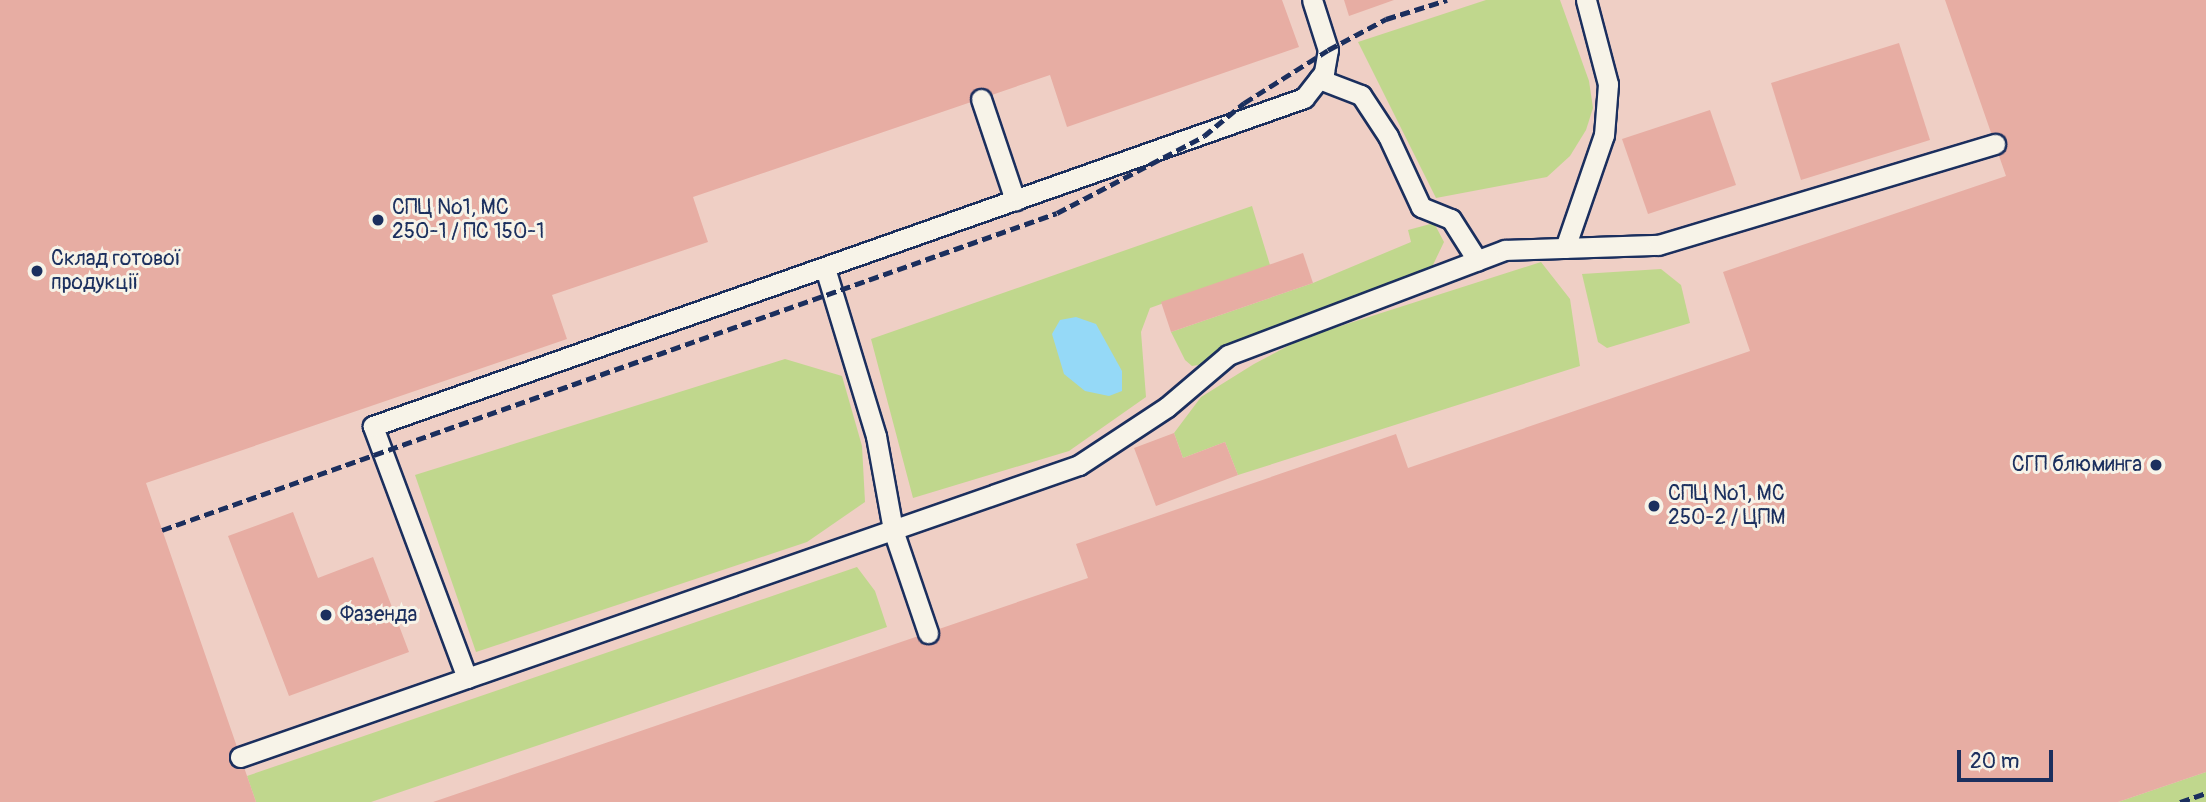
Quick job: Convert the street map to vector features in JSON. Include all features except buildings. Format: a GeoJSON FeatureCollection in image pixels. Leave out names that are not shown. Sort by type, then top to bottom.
{"type":"FeatureCollection","features":[{"type":"Feature","properties":{"kind":"lane"},"geometry":{"type":"LineString","coordinates":[[467,678],[373,426],[1304,98],[1319,79],[1328,50],[1312,0]]}},
{"type":"Feature","properties":{"kind":"lane"},"geometry":{"type":"LineString","coordinates":[[1565,248],[1604,135],[1608,84],[1587,0]]}},
{"type":"Feature","properties":{"kind":"lane"},"geometry":{"type":"LineString","coordinates":[[1319,79],[1361,95],[1388,136],[1421,207],[1451,219],[1477,260]]}},
{"type":"Feature","properties":{"kind":"lane"},"geometry":{"type":"LineString","coordinates":[[981,99],[1016,200]]}},
{"type":"Feature","properties":{"kind":"lane"},"geometry":{"type":"LineString","coordinates":[[240,757],[1079,465],[1167,407],[1228,355],[1505,250],[1658,245],[1995,144]]}},
{"type":"Feature","properties":{"kind":"lane"},"geometry":{"type":"LineString","coordinates":[[825,268],[876,436],[893,530],[928,633]]}},
{"type":"Feature","properties":{"kind":"shaded area"},"geometry":{"type":"Polygon","coordinates":[[[0,0],[2206,0],[2206,802],[0,802],[0,0]]]}},
{"type":"Feature","properties":{"kind":"green space"},"geometry":{"type":"Polygon","coordinates":[[[1486,0],[1560,0],[1589,81],[1593,108],[1586,130],[1570,156],[1547,177],[1436,198],[1358,42],[1486,0]]]}},
{"type":"Feature","properties":{"kind":"green space"},"geometry":{"type":"Polygon","coordinates":[[[1252,206],[1270,265],[1150,308],[1141,332],[1146,397],[1069,451],[913,498],[871,339],[1252,206]]]}},
{"type":"Feature","properties":{"kind":"green space"},"geometry":{"type":"Polygon","coordinates":[[[1434,223],[1444,242],[1432,267],[1228,344],[1204,364],[1192,366],[1185,360],[1171,332],[1313,283],[1411,242],[1408,230],[1434,223]]]}},
{"type":"Feature","properties":{"kind":"green space"},"geometry":{"type":"Polygon","coordinates":[[[1541,262],[1570,299],[1580,366],[1238,475],[1225,442],[1183,458],[1174,433],[1201,397],[1254,364],[1303,338],[1541,262]]]}},
{"type":"Feature","properties":{"kind":"green space"},"geometry":{"type":"Polygon","coordinates":[[[1661,269],[1681,285],[1690,323],[1607,348],[1598,342],[1582,274],[1661,269]]]}},
{"type":"Feature","properties":{"kind":"green space"},"geometry":{"type":"Polygon","coordinates":[[[785,359],[842,376],[862,446],[865,502],[807,542],[476,652],[415,475],[785,359]]]}},
{"type":"Feature","properties":{"kind":"green space"},"geometry":{"type":"Polygon","coordinates":[[[857,567],[875,591],[887,627],[371,802],[256,802],[247,776],[857,567]]]}},
{"type":"Feature","properties":{"kind":"green space"},"geometry":{"type":"Polygon","coordinates":[[[2206,772],[2206,802],[2118,802],[2206,772]]]}},
{"type":"Feature","properties":{"kind":"water"},"geometry":{"type":"Polygon","coordinates":[[[1076,317],[1096,324],[1122,371],[1122,391],[1109,396],[1085,391],[1064,374],[1052,334],[1060,320],[1076,317]]]}},
{"type":"Feature","properties":{"kind":"railway"},"geometry":{"type":"LineString","coordinates":[[162,530],[1057,213],[1204,136],[1244,103],[1328,50],[1386,19],[1447,0]]}},
{"type":"Feature","properties":{"kind":"railway"},"geometry":{"type":"LineString","coordinates":[[2180,802],[2206,793]]}},
{"type":"Feature","properties":{"kind":"place","name":"СПЦ №1, МС 250-1 / ПС 150-1"},"geometry":{"type":"Point","coordinates":[378,220]}},
{"type":"Feature","properties":{"kind":"place","name":"Склад готової продукції"},"geometry":{"type":"Point","coordinates":[37,271]}},
{"type":"Feature","properties":{"kind":"place","name":"СГП блюминга"},"geometry":{"type":"Point","coordinates":[2156,465]}},
{"type":"Feature","properties":{"kind":"place","name":"СПЦ №1, МС 250-2 / ЦПМ"},"geometry":{"type":"Point","coordinates":[1654,506]}},
{"type":"Feature","properties":{"kind":"place","name":"Фазенда"},"geometry":{"type":"Point","coordinates":[326,615]}}]}
